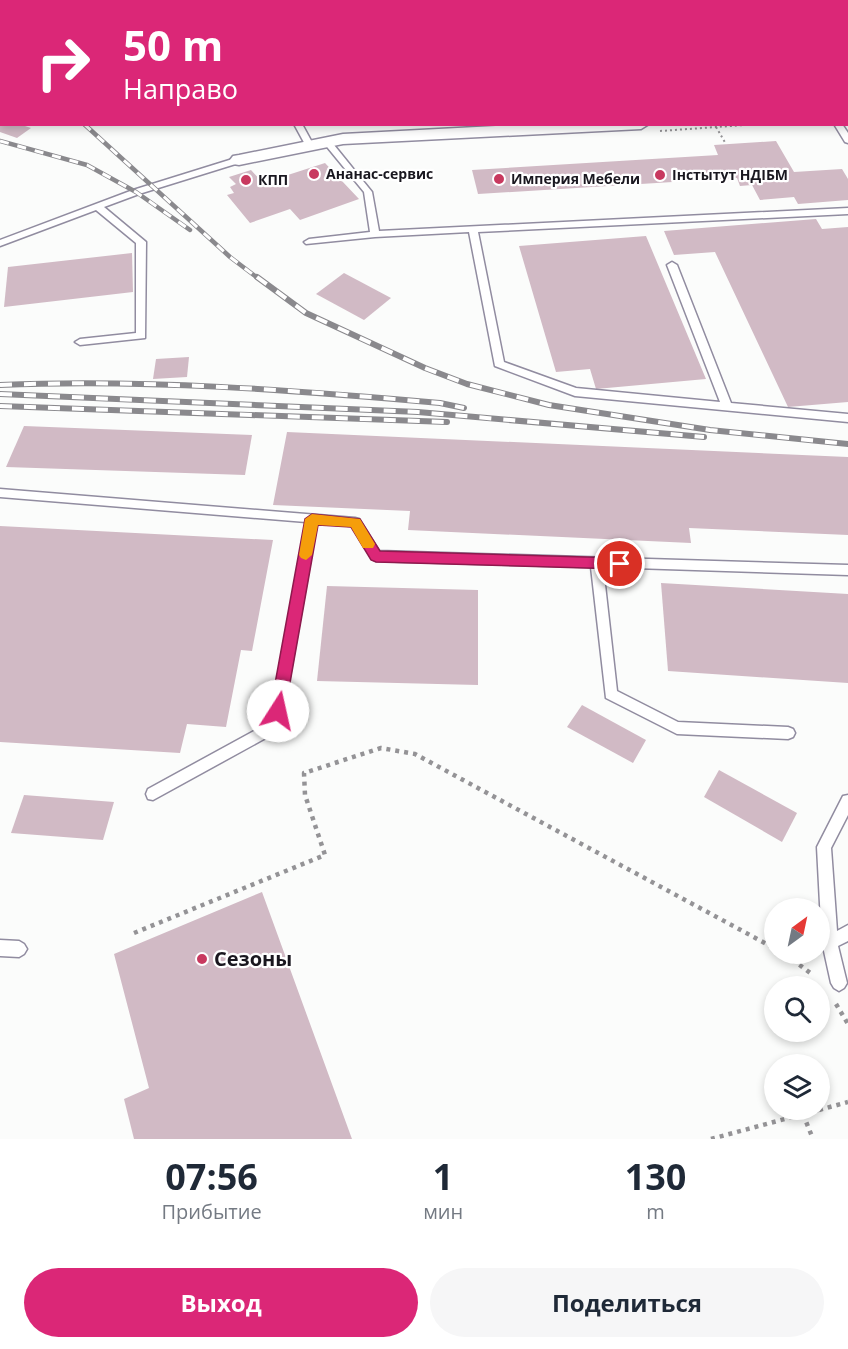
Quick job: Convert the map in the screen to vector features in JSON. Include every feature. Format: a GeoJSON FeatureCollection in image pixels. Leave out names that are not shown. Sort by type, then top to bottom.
{"type":"FeatureCollection","features":[{"type":"Feature","properties":{"kind":"street"},"geometry":{"type":"LineString","coordinates":[[239,160],[344,139],[591,126]]}},
{"type":"Feature","properties":{"kind":"lane"},"geometry":{"type":"LineString","coordinates":[[299,126],[310,146]]}},
{"type":"Feature","properties":{"kind":"lane"},"geometry":{"type":"LineString","coordinates":[[839,126],[848,140]]}},
{"type":"Feature","properties":{"kind":"lane"},"geometry":{"type":"LineString","coordinates":[[327,142],[368,192],[375,234]]}},
{"type":"Feature","properties":{"kind":"lane"},"geometry":{"type":"LineString","coordinates":[[0,243],[97,206],[239,160]]}},
{"type":"Feature","properties":{"kind":"lane"},"geometry":{"type":"LineString","coordinates":[[80,342],[141,336],[141,242],[97,206]]}},
{"type":"Feature","properties":{"kind":"lane"},"geometry":{"type":"LineString","coordinates":[[309,242],[375,234],[848,211]]}},
{"type":"Feature","properties":{"kind":"lane"},"geometry":{"type":"LineString","coordinates":[[472,230],[499,364],[575,392],[848,418]]}},
{"type":"Feature","properties":{"kind":"lane"},"geometry":{"type":"LineString","coordinates":[[672,265],[727,406]]}},
{"type":"Feature","properties":{"kind":"lane"},"geometry":{"type":"LineString","coordinates":[[0,493],[355,522],[376,556],[848,570]]}},
{"type":"Feature","properties":{"kind":"lane"},"geometry":{"type":"LineString","coordinates":[[153,794],[259,735],[278,711],[312,519]]}},
{"type":"Feature","properties":{"kind":"lane"},"geometry":{"type":"LineString","coordinates":[[597,563],[611,694],[676,728],[788,733]]}},
{"type":"Feature","properties":{"kind":"lane"},"geometry":{"type":"LineString","coordinates":[[827,898],[824,847],[848,801]]}},
{"type":"Feature","properties":{"kind":"lane"},"geometry":{"type":"LineString","coordinates":[[839,983],[830,942],[848,933]]}},
{"type":"Feature","properties":{"kind":"lane"},"geometry":{"type":"LineString","coordinates":[[0,948],[19,949]]}},
{"type":"Feature","properties":{"kind":"path"},"geometry":{"type":"LineString","coordinates":[[716,127],[726,144]]}},
{"type":"Feature","properties":{"kind":"path"},"geometry":{"type":"LineString","coordinates":[[134,933],[324,855],[304,795],[304,773],[381,748],[415,754],[764,943]]}},
{"type":"Feature","properties":{"kind":"path"},"geometry":{"type":"LineString","coordinates":[[830,1107],[848,1102]]}},
{"type":"Feature","properties":{"kind":"path"},"geometry":{"type":"LineString","coordinates":[[711,1139],[781,1120]]}},
{"type":"Feature","properties":{"kind":"path"},"geometry":{"type":"LineString","coordinates":[[805,1120],[813,1139]]}},
{"type":"Feature","properties":{"kind":"building"},"geometry":{"type":"Polygon","coordinates":[[[0,126],[31,128],[17,138],[0,132],[0,126]]]}},
{"type":"Feature","properties":{"kind":"building","name":"Інстытут НДІБМ"},"geometry":{"type":"Polygon","coordinates":[[[776,141],[794,172],[842,169],[848,179],[848,200],[798,204],[794,197],[760,200],[752,185],[740,186],[737,178],[478,194],[472,170],[718,155],[714,145],[776,141]]]}},
{"type":"Feature","properties":{"kind":"building"},"geometry":{"type":"Polygon","coordinates":[[[325,163],[359,199],[300,220],[290,209],[250,223],[227,195],[234,193],[230,187],[236,184],[229,177],[251,170],[263,183],[325,163]]]}},
{"type":"Feature","properties":{"kind":"building"},"geometry":{"type":"Polygon","coordinates":[[[816,219],[822,229],[848,227],[848,402],[788,407],[715,252],[674,255],[664,231],[816,219]]]}},
{"type":"Feature","properties":{"kind":"building"},"geometry":{"type":"Polygon","coordinates":[[[646,236],[706,379],[596,389],[590,369],[556,372],[519,246],[646,236]]]}},
{"type":"Feature","properties":{"kind":"building"},"geometry":{"type":"Polygon","coordinates":[[[132,253],[133,292],[4,307],[8,267],[132,253]]]}},
{"type":"Feature","properties":{"kind":"building"},"geometry":{"type":"Polygon","coordinates":[[[344,273],[391,298],[364,320],[316,294],[344,273]]]}},
{"type":"Feature","properties":{"kind":"building"},"geometry":{"type":"Polygon","coordinates":[[[189,357],[187,377],[153,379],[156,359],[189,357]]]}},
{"type":"Feature","properties":{"kind":"building"},"geometry":{"type":"Polygon","coordinates":[[[24,426],[252,435],[245,475],[6,467],[24,426]]]}},
{"type":"Feature","properties":{"kind":"building"},"geometry":{"type":"Polygon","coordinates":[[[287,432],[848,457],[848,535],[689,528],[691,543],[408,530],[410,511],[273,505],[287,432]]]}},
{"type":"Feature","properties":{"kind":"building"},"geometry":{"type":"Polygon","coordinates":[[[0,526],[273,540],[252,651],[241,650],[226,727],[187,724],[180,753],[0,742],[0,526]]]}},
{"type":"Feature","properties":{"kind":"building"},"geometry":{"type":"Polygon","coordinates":[[[661,583],[848,594],[848,683],[668,671],[661,583]]]}},
{"type":"Feature","properties":{"kind":"building"},"geometry":{"type":"Polygon","coordinates":[[[327,586],[478,590],[478,685],[317,681],[327,586]]]}},
{"type":"Feature","properties":{"kind":"building"},"geometry":{"type":"Polygon","coordinates":[[[582,705],[646,740],[633,763],[567,727],[582,705]]]}},
{"type":"Feature","properties":{"kind":"building"},"geometry":{"type":"Polygon","coordinates":[[[719,770],[797,813],[782,842],[704,797],[719,770]]]}},
{"type":"Feature","properties":{"kind":"building"},"geometry":{"type":"Polygon","coordinates":[[[24,795],[114,802],[103,840],[11,833],[24,795]]]}},
{"type":"Feature","properties":{"kind":"building"},"geometry":{"type":"Polygon","coordinates":[[[262,892],[352,1139],[134,1139],[124,1099],[149,1088],[114,954],[262,892]]]}},
{"type":"Feature","properties":{"kind":"railway"},"geometry":{"type":"LineString","coordinates":[[86,126],[230,257],[259,279]]}},
{"type":"Feature","properties":{"kind":"railway"},"geometry":{"type":"LineString","coordinates":[[0,141],[87,165],[136,192],[190,230]]}},
{"type":"Feature","properties":{"kind":"railway"},"geometry":{"type":"LineString","coordinates":[[257,277],[306,313],[425,368],[467,384],[549,405],[710,430],[848,444]]}},
{"type":"Feature","properties":{"kind":"railway"},"geometry":{"type":"LineString","coordinates":[[0,385],[110,383],[220,387],[385,398],[440,403],[464,408]]}},
{"type":"Feature","properties":{"kind":"railway"},"geometry":{"type":"LineString","coordinates":[[0,394],[418,412],[704,437]]}},
{"type":"Feature","properties":{"kind":"railway"},"geometry":{"type":"LineString","coordinates":[[0,406],[447,422]]}},
{"type":"Feature","properties":{"kind":"slow traffic"},"geometry":{"type":"LineString","coordinates":[[306,555],[312,519],[355,522],[368,544]]}},
{"type":"Feature","properties":{"kind":"place","name":"Ананас-сервис"},"geometry":{"type":"Point","coordinates":[314,174]}},
{"type":"Feature","properties":{"kind":"place","name":"Інстытут НДІБМ"},"geometry":{"type":"Point","coordinates":[660,175]}},
{"type":"Feature","properties":{"kind":"place","name":"Империя Мебели"},"geometry":{"type":"Point","coordinates":[499,179]}},
{"type":"Feature","properties":{"kind":"place","name":"КПП"},"geometry":{"type":"Point","coordinates":[246,180]}},
{"type":"Feature","properties":{"kind":"place","name":"Сезоны"},"geometry":{"type":"Point","coordinates":[202,959]}},
{"type":"Feature","properties":{"kind":"route"},"geometry":{"type":"LineString","coordinates":[[278,711],[312,519],[355,522],[376,556],[620,564]]}}]}
